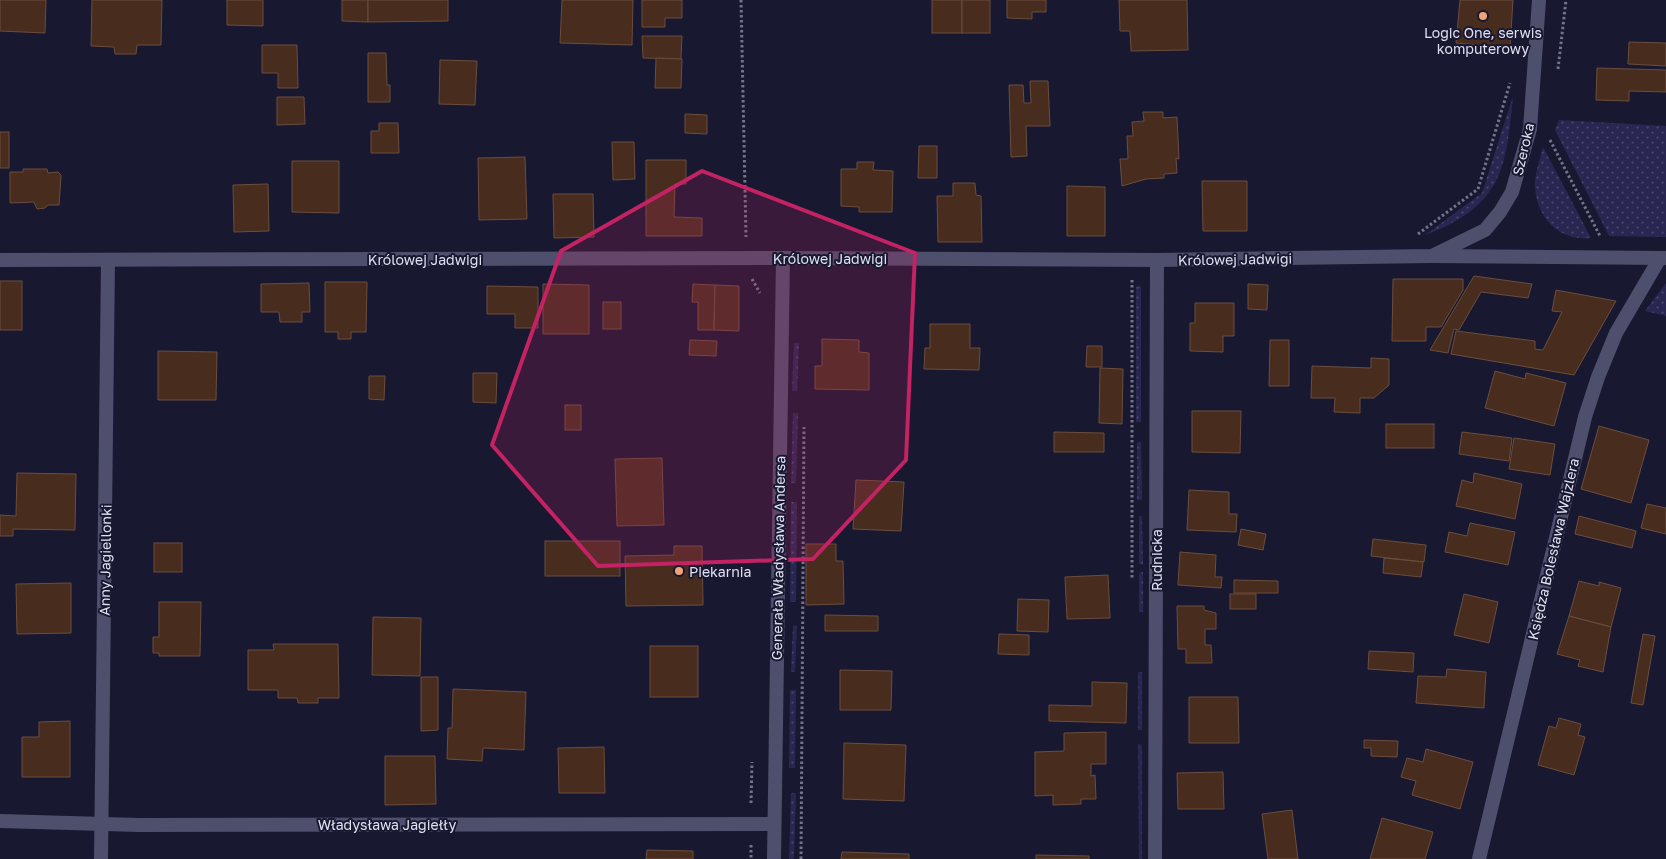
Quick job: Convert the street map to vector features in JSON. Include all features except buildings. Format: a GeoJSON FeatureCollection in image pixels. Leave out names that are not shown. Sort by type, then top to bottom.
{"type":"FeatureCollection","features":[{"type":"Feature","properties":{"kind":"street","name":"Szeroka"},"geometry":{"type":"LineString","coordinates":[[1432,256],[1485,230],[1500,212],[1512,192],[1530,129],[1539,0]]}},
{"type":"Feature","properties":{"kind":"street","name":"Królowej Jadwigi"},"geometry":{"type":"LineString","coordinates":[[0,260],[783,258],[1157,260],[1432,256],[1663,258]]}},
{"type":"Feature","properties":{"kind":"street","name":"Generała Władysława Andersa"},"geometry":{"type":"LineString","coordinates":[[774,859],[783,258]]}},
{"type":"Feature","properties":{"kind":"street","name":"Księdza Bolesława Wajzlera"},"geometry":{"type":"LineString","coordinates":[[1478,859],[1584,417],[1616,333],[1663,258]]}},
{"type":"Feature","properties":{"kind":"street","name":"Rudnicka"},"geometry":{"type":"LineString","coordinates":[[1154,859],[1157,260]]}},
{"type":"Feature","properties":{"kind":"street","name":"Anny Jagiellonki"},"geometry":{"type":"LineString","coordinates":[[101,859],[108,261]]}},
{"type":"Feature","properties":{"kind":"street","name":"Władysława Jagiełły"},"geometry":{"type":"LineString","coordinates":[[0,821],[100,823],[774,824]]}},
{"type":"Feature","properties":{"kind":"path"},"geometry":{"type":"LineString","coordinates":[[741,0],[746,243]]}},
{"type":"Feature","properties":{"kind":"path"},"geometry":{"type":"LineString","coordinates":[[1557,74],[1566,0]]}},
{"type":"Feature","properties":{"kind":"path"},"geometry":{"type":"LineString","coordinates":[[1416,235],[1478,189],[1512,77]]}},
{"type":"Feature","properties":{"kind":"path"},"geometry":{"type":"LineString","coordinates":[[1549,138],[1610,257]]}},
{"type":"Feature","properties":{"kind":"path"},"geometry":{"type":"LineString","coordinates":[[1132,276],[1132,589]]}},
{"type":"Feature","properties":{"kind":"path"},"geometry":{"type":"LineString","coordinates":[[801,859],[804,423]]}},
{"type":"Feature","properties":{"kind":"highlighted area"},"geometry":{"type":"Polygon","coordinates":[[[702,171],[915,253],[906,460],[813,559],[598,566],[492,445],[561,251],[702,171]]]}},
{"type":"Feature","properties":{"kind":"shaded area"},"geometry":{"type":"Polygon","coordinates":[[[1513,96],[1507,145],[1502,165],[1495,182],[1485,198],[1451,224],[1425,235],[1482,193],[1513,96]]]}},
{"type":"Feature","properties":{"kind":"shaded area"},"geometry":{"type":"Polygon","coordinates":[[[1559,120],[1666,126],[1666,237],[1609,236],[1555,130],[1559,120]]]}},
{"type":"Feature","properties":{"kind":"shaded area"},"geometry":{"type":"Polygon","coordinates":[[[1543,147],[1591,238],[1568,236],[1550,224],[1544,215],[1536,194],[1535,182],[1543,147]]]}},
{"type":"Feature","properties":{"kind":"shaded area"},"geometry":{"type":"Polygon","coordinates":[[[1666,283],[1666,316],[1645,311],[1666,283]]]}},
{"type":"Feature","properties":{"kind":"shaded area"},"geometry":{"type":"Polygon","coordinates":[[[1141,286],[1141,422],[1136,422],[1136,287],[1141,286]]]}},
{"type":"Feature","properties":{"kind":"shaded area"},"geometry":{"type":"Polygon","coordinates":[[[794,343],[799,343],[797,391],[792,391],[794,343]]]}},
{"type":"Feature","properties":{"kind":"shaded area"},"geometry":{"type":"Polygon","coordinates":[[[793,413],[798,413],[796,483],[791,483],[793,413]]]}},
{"type":"Feature","properties":{"kind":"shaded area"},"geometry":{"type":"Polygon","coordinates":[[[1137,442],[1141,442],[1142,500],[1137,500],[1137,442]]]}},
{"type":"Feature","properties":{"kind":"shaded area"},"geometry":{"type":"Polygon","coordinates":[[[791,502],[797,502],[796,602],[790,602],[791,502]]]}},
{"type":"Feature","properties":{"kind":"shaded area"},"geometry":{"type":"Polygon","coordinates":[[[1139,516],[1142,516],[1143,565],[1139,564],[1139,516]]]}},
{"type":"Feature","properties":{"kind":"shaded area"},"geometry":{"type":"Polygon","coordinates":[[[1143,572],[1143,612],[1139,612],[1139,573],[1143,572]]]}},
{"type":"Feature","properties":{"kind":"shaded area"},"geometry":{"type":"Polygon","coordinates":[[[793,625],[797,626],[795,672],[791,672],[793,625]]]}},
{"type":"Feature","properties":{"kind":"shaded area"},"geometry":{"type":"Polygon","coordinates":[[[1138,672],[1142,672],[1142,730],[1138,730],[1138,672]]]}},
{"type":"Feature","properties":{"kind":"shaded area"},"geometry":{"type":"Polygon","coordinates":[[[790,690],[796,690],[795,768],[789,768],[790,690]]]}},
{"type":"Feature","properties":{"kind":"shaded area"},"geometry":{"type":"Polygon","coordinates":[[[1138,744],[1142,745],[1142,859],[1139,859],[1138,744]]]}},
{"type":"Feature","properties":{"kind":"shaded area"},"geometry":{"type":"Polygon","coordinates":[[[791,793],[796,793],[794,859],[789,859],[791,793]]]}},
{"type":"Feature","properties":{"kind":"place","name":"Logic One, serwis komputerowy"},"geometry":{"type":"Point","coordinates":[1483,16]}},
{"type":"Feature","properties":{"kind":"place","name":"Piekarnia"},"geometry":{"type":"Point","coordinates":[679,571]}}]}
